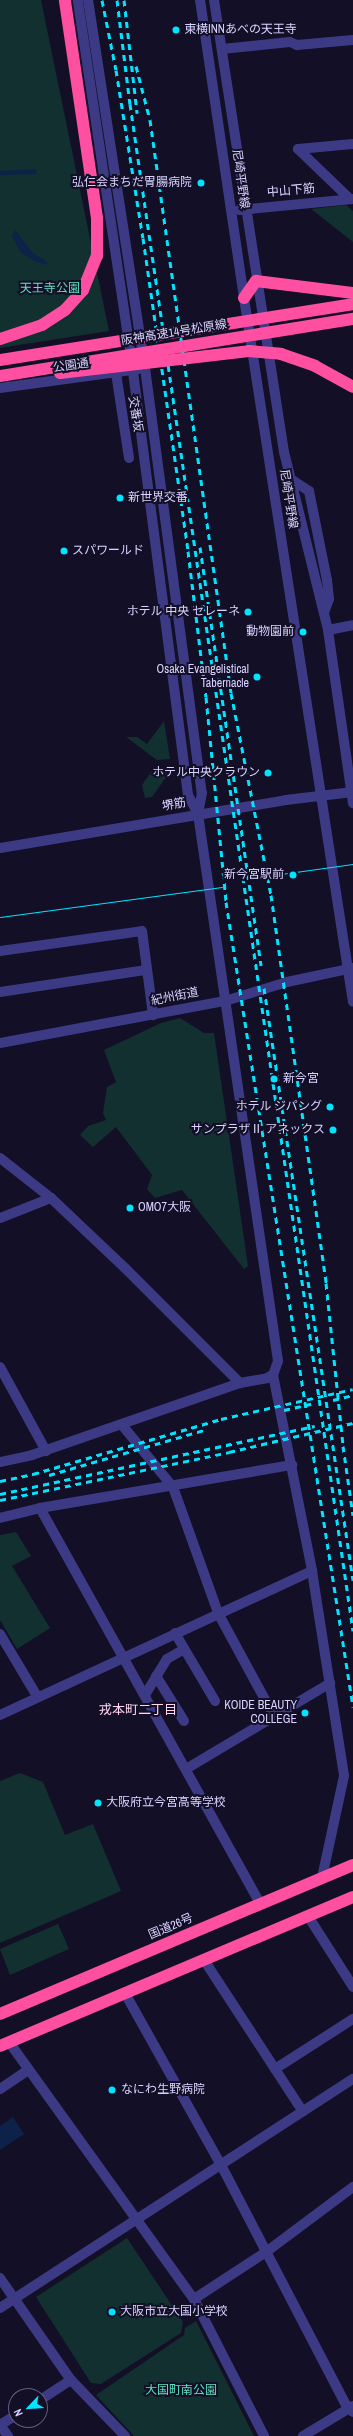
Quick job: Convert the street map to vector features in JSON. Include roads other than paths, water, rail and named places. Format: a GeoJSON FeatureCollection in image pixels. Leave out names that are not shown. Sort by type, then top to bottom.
{"type":"FeatureCollection","features":[{"type":"Feature","properties":{"kind":"highway"},"geometry":{"type":"LineString","coordinates":[[0,339],[42,325],[65,310],[83,290],[97,256],[97,218],[65,0]]}},
{"type":"Feature","properties":{"kind":"highway"},"geometry":{"type":"LineString","coordinates":[[244,298],[256,281],[353,293]]}},
{"type":"Feature","properties":{"kind":"highway","name":"阪神高速14号松原線"},"geometry":{"type":"LineString","coordinates":[[0,360],[353,304]]}},
{"type":"Feature","properties":{"kind":"highway","name":"阪神高速14号松原線"},"geometry":{"type":"LineString","coordinates":[[0,376],[353,319]]}},
{"type":"Feature","properties":{"kind":"highway"},"geometry":{"type":"LineString","coordinates":[[34,370],[66,373],[249,351],[282,354],[315,366],[353,387]]}},
{"type":"Feature","properties":{"kind":"highway","name":"国道26号"},"geometry":{"type":"LineString","coordinates":[[0,2014],[353,1865]]}},
{"type":"Feature","properties":{"kind":"highway"},"geometry":{"type":"LineString","coordinates":[[4,2044],[126,1995],[204,1960],[353,1897]]}},
{"type":"Feature","properties":{"kind":"street"},"geometry":{"type":"LineString","coordinates":[[78,0],[133,370],[188,795],[198,814]]}},
{"type":"Feature","properties":{"kind":"street"},"geometry":{"type":"LineString","coordinates":[[88,0],[145,368],[202,793],[198,814],[278,1351],[278,1361],[273,1375],[312,1571],[344,1776],[322,1878]]}},
{"type":"Feature","properties":{"kind":"street","name":"尼崎平野線"},"geometry":{"type":"LineString","coordinates":[[200,0],[320,797],[350,968],[353,1002]]}},
{"type":"Feature","properties":{"kind":"street","name":"尼崎平野線"},"geometry":{"type":"LineString","coordinates":[[214,0],[256,281],[289,478],[328,630],[353,803]]}},
{"type":"Feature","properties":{"kind":"street"},"geometry":{"type":"LineString","coordinates":[[222,50],[290,42],[297,45],[353,40]]}},
{"type":"Feature","properties":{"kind":"street"},"geometry":{"type":"LineString","coordinates":[[351,199],[298,149],[353,144]]}},
{"type":"Feature","properties":{"kind":"street","name":"中山下筋"},"geometry":{"type":"LineString","coordinates":[[231,211],[351,199]]}},
{"type":"Feature","properties":{"kind":"street","name":"公園通"},"geometry":{"type":"LineString","coordinates":[[0,388],[145,368]]}},
{"type":"Feature","properties":{"kind":"street","name":"交番坂"},"geometry":{"type":"LineString","coordinates":[[116,373],[129,458]]}},
{"type":"Feature","properties":{"kind":"street"},"geometry":{"type":"LineString","coordinates":[[289,478],[309,491],[327,580],[329,599],[324,613]]}},
{"type":"Feature","properties":{"kind":"street"},"geometry":{"type":"LineString","coordinates":[[328,630],[353,625]]}},
{"type":"Feature","properties":{"kind":"street","name":"堺筋"},"geometry":{"type":"LineString","coordinates":[[0,848],[198,814],[352,792]]}},
{"type":"Feature","properties":{"kind":"street"},"geometry":{"type":"LineString","coordinates":[[0,951],[142,931],[153,1015]]}},
{"type":"Feature","properties":{"kind":"street","name":"紀州街道"},"geometry":{"type":"LineString","coordinates":[[0,1043],[38,1034],[153,1015],[225,1001],[287,982],[350,968]]}},
{"type":"Feature","properties":{"kind":"street"},"geometry":{"type":"LineString","coordinates":[[0,992],[146,970]]}},
{"type":"Feature","properties":{"kind":"street"},"geometry":{"type":"LineString","coordinates":[[0,1158],[51,1198],[125,1268],[240,1383]]}},
{"type":"Feature","properties":{"kind":"street"},"geometry":{"type":"LineString","coordinates":[[0,1218],[51,1198]]}},
{"type":"Feature","properties":{"kind":"street"},"geometry":{"type":"LineString","coordinates":[[0,1367],[46,1451]]}},
{"type":"Feature","properties":{"kind":"street"},"geometry":{"type":"LineString","coordinates":[[0,1462],[46,1451],[240,1383],[273,1375]]}},
{"type":"Feature","properties":{"kind":"street"},"geometry":{"type":"LineString","coordinates":[[122,1425],[173,1487],[218,1613],[274,1716]]}},
{"type":"Feature","properties":{"kind":"street"},"geometry":{"type":"LineString","coordinates":[[0,1518],[40,1508],[173,1487],[292,1465]]}},
{"type":"Feature","properties":{"kind":"street"},"geometry":{"type":"LineString","coordinates":[[40,1508],[124,1656],[260,1904]]}},
{"type":"Feature","properties":{"kind":"street"},"geometry":{"type":"LineString","coordinates":[[0,1715],[37,1696],[312,1571]]}},
{"type":"Feature","properties":{"kind":"street"},"geometry":{"type":"LineString","coordinates":[[175,1633],[215,1702]]}},
{"type":"Feature","properties":{"kind":"street"},"geometry":{"type":"LineString","coordinates":[[0,1634],[37,1696]]}},
{"type":"Feature","properties":{"kind":"street"},"geometry":{"type":"LineString","coordinates":[[145,1695],[167,1659],[184,1649]]}},
{"type":"Feature","properties":{"kind":"street"},"geometry":{"type":"LineString","coordinates":[[156,1676],[184,1721]]}},
{"type":"Feature","properties":{"kind":"street"},"geometry":{"type":"LineString","coordinates":[[186,1769],[330,1683]]}},
{"type":"Feature","properties":{"kind":"street"},"geometry":{"type":"LineString","coordinates":[[308,1916],[353,1987]]}},
{"type":"Feature","properties":{"kind":"street"},"geometry":{"type":"LineString","coordinates":[[204,1960],[303,2112]]}},
{"type":"Feature","properties":{"kind":"street"},"geometry":{"type":"LineString","coordinates":[[126,1995],[220,2163],[266,2252],[352,2409],[303,2436]]}},
{"type":"Feature","properties":{"kind":"street"},"geometry":{"type":"LineString","coordinates":[[275,2069],[353,2019]]}},
{"type":"Feature","properties":{"kind":"street"},"geometry":{"type":"LineString","coordinates":[[4,2044],[28,2070],[137,2218],[194,2299],[264,2436]]}},
{"type":"Feature","properties":{"kind":"street"},"geometry":{"type":"LineString","coordinates":[[0,2089],[28,2070]]}},
{"type":"Feature","properties":{"kind":"street"},"geometry":{"type":"LineString","coordinates":[[0,2308],[220,2163],[303,2112],[353,2079]]}},
{"type":"Feature","properties":{"kind":"street"},"geometry":{"type":"LineString","coordinates":[[194,2299],[266,2252],[353,2188]]}},
{"type":"Feature","properties":{"kind":"street"},"geometry":{"type":"LineString","coordinates":[[0,2278],[71,2380],[125,2436]]}},
{"type":"Feature","properties":{"kind":"street"},"geometry":{"type":"LineString","coordinates":[[48,2395],[71,2380]]}},
{"type":"Feature","properties":{"kind":"street"},"geometry":{"type":"LineString","coordinates":[[0,2425],[8,2436]]}},
{"type":"Feature","properties":{"kind":"water"},"geometry":{"type":"Polygon","coordinates":[[[36,169],[37,174],[0,175],[0,171],[36,169]]]}},
{"type":"Feature","properties":{"kind":"water"},"geometry":{"type":"Polygon","coordinates":[[[15,230],[33,253],[46,261],[47,265],[36,262],[21,253],[12,236],[15,230]]]}},
{"type":"Feature","properties":{"kind":"water"},"geometry":{"type":"Polygon","coordinates":[[[13,2117],[24,2134],[0,2150],[0,2126],[13,2117]]]}},
{"type":"Feature","properties":{"kind":"tram line"},"geometry":{"type":"LineString","coordinates":[[274,875],[353,864]]}},
{"type":"Feature","properties":{"kind":"tram line"},"geometry":{"type":"LineString","coordinates":[[0,917],[222,887]]}},
{"type":"Feature","properties":{"kind":"railway"},"geometry":{"type":"LineString","coordinates":[[102,0],[116,70],[143,238],[188,551],[206,697],[226,902],[353,1707]]}},
{"type":"Feature","properties":{"kind":"railway"},"geometry":{"type":"LineString","coordinates":[[117,0],[130,104],[353,1631]]}},
{"type":"Feature","properties":{"kind":"railway"},"geometry":{"type":"LineString","coordinates":[[124,0],[137,113]]}},
{"type":"Feature","properties":{"kind":"railway"},"geometry":{"type":"LineString","coordinates":[[136,66],[150,120],[231,693],[271,895],[326,1283],[343,1446],[353,1515]]}},
{"type":"Feature","properties":{"kind":"railway"},"geometry":{"type":"LineString","coordinates":[[200,547],[261,966]]}},
{"type":"Feature","properties":{"kind":"railway"},"geometry":{"type":"LineString","coordinates":[[264,988],[353,1580]]}},
{"type":"Feature","properties":{"kind":"railway"},"geometry":{"type":"LineString","coordinates":[[0,1481],[33,1474],[221,1419],[353,1389]]}},
{"type":"Feature","properties":{"kind":"railway"},"geometry":{"type":"LineString","coordinates":[[333,1400],[353,1395]]}},
{"type":"Feature","properties":{"kind":"railway"},"geometry":{"type":"LineString","coordinates":[[284,1410],[311,1404]]}},
{"type":"Feature","properties":{"kind":"railway"},"geometry":{"type":"LineString","coordinates":[[0,1500],[229,1452],[353,1423]]}},
{"type":"Feature","properties":{"kind":"railway"},"geometry":{"type":"LineString","coordinates":[[0,1494],[315,1426]]}},
{"type":"Feature","properties":{"kind":"railway"},"geometry":{"type":"LineString","coordinates":[[49,1475],[204,1430]]}},
{"type":"Feature","properties":{"kind":"place","name":"東横INNあべの天王寺"},"geometry":{"type":"Point","coordinates":[176,30]}},
{"type":"Feature","properties":{"kind":"place","name":"弘仁会まちだ胃腸病院"},"geometry":{"type":"Point","coordinates":[201,183]}},
{"type":"Feature","properties":{"kind":"place","name":"新世界交番"},"geometry":{"type":"Point","coordinates":[120,498]}},
{"type":"Feature","properties":{"kind":"place","name":"スパワールド"},"geometry":{"type":"Point","coordinates":[64,551]}},
{"type":"Feature","properties":{"kind":"place","name":"ホテル 中央 セレーネ"},"geometry":{"type":"Point","coordinates":[248,612]}},
{"type":"Feature","properties":{"kind":"place","name":"動物園前"},"geometry":{"type":"Point","coordinates":[303,632]}},
{"type":"Feature","properties":{"kind":"place","name":"Osaka Evangelistical Tabernacle"},"geometry":{"type":"Point","coordinates":[257,677]}},
{"type":"Feature","properties":{"kind":"place","name":"ホテル中央クラウン"},"geometry":{"type":"Point","coordinates":[268,773]}},
{"type":"Feature","properties":{"kind":"place","name":"新今宮駅前"},"geometry":{"type":"Point","coordinates":[293,875]}},
{"type":"Feature","properties":{"kind":"place","name":"新今宮"},"geometry":{"type":"Point","coordinates":[274,1079]}},
{"type":"Feature","properties":{"kind":"place","name":"ホテル ジパング"},"geometry":{"type":"Point","coordinates":[330,1107]}},
{"type":"Feature","properties":{"kind":"place","name":"サンプラザⅡ アネックス"},"geometry":{"type":"Point","coordinates":[333,1130]}},
{"type":"Feature","properties":{"kind":"place","name":"OMO7大阪"},"geometry":{"type":"Point","coordinates":[130,1208]}},
{"type":"Feature","properties":{"kind":"place","name":"KOIDE BEAUTY COLLEGE"},"geometry":{"type":"Point","coordinates":[305,1713]}},
{"type":"Feature","properties":{"kind":"place","name":"大阪府立今宮高等学校"},"geometry":{"type":"Point","coordinates":[98,1803]}},
{"type":"Feature","properties":{"kind":"place","name":"なにわ生野病院"},"geometry":{"type":"Point","coordinates":[112,2090]}},
{"type":"Feature","properties":{"kind":"place","name":"大阪市立大国小学校"},"geometry":{"type":"Point","coordinates":[112,2312]}},
{"type":"Feature","properties":{"kind":"district","name":"戎本町二丁目"},"geometry":{"type":"Point","coordinates":[138,1710]}},
{"type":"Feature","properties":{"kind":"park label","name":"天王寺公園"},"geometry":{"type":"Point","coordinates":[50,289]}},
{"type":"Feature","properties":{"kind":"park label","name":"大国町南公園"},"geometry":{"type":"Point","coordinates":[181,2391]}}]}
